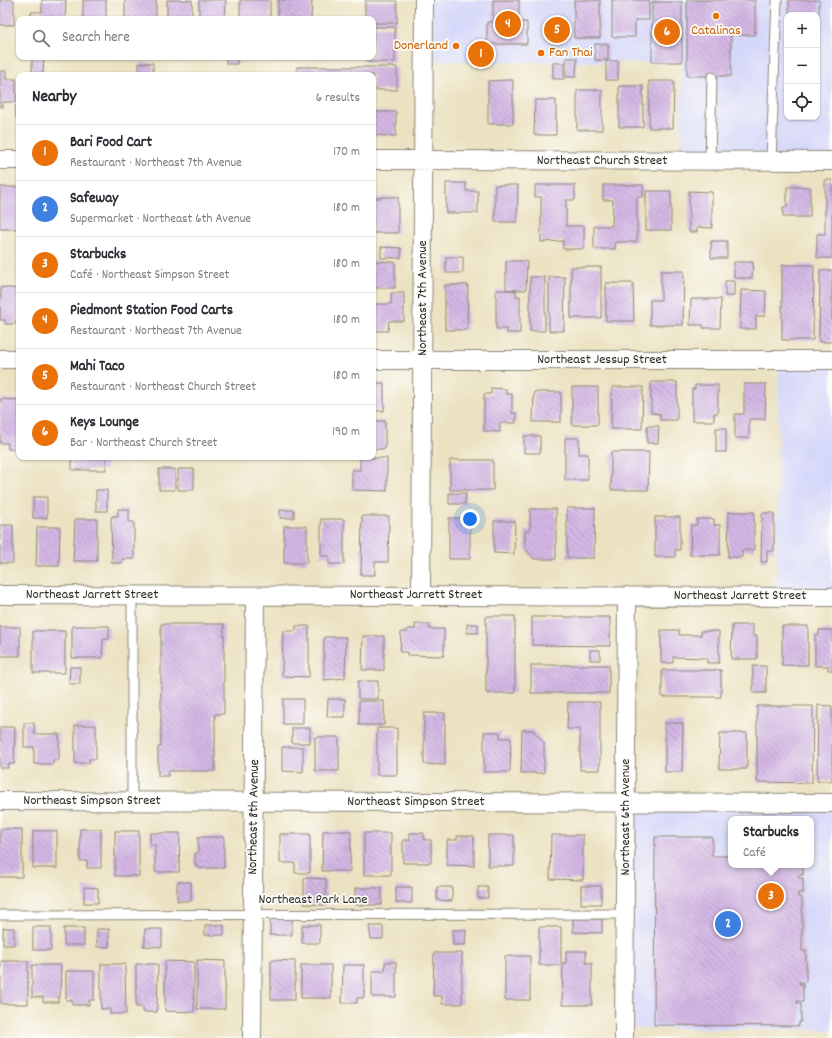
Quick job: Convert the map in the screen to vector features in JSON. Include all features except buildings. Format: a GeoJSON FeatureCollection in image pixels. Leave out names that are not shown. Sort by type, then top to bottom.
{"type":"FeatureCollection","features":[{"type":"Feature","properties":{"kind":"street","name":"Northeast 7th Avenue"},"geometry":{"type":"LineString","coordinates":[[421,595],[424,0]]}},
{"type":"Feature","properties":{"kind":"street"},"geometry":{"type":"LineString","coordinates":[[0,160],[16,160]]}},
{"type":"Feature","properties":{"kind":"street","name":"Northeast Church Street"},"geometry":{"type":"LineString","coordinates":[[376,160],[832,161]]}},
{"type":"Feature","properties":{"kind":"street"},"geometry":{"type":"LineString","coordinates":[[0,359],[16,359]]}},
{"type":"Feature","properties":{"kind":"street","name":"Northeast Jessup Street"},"geometry":{"type":"LineString","coordinates":[[376,360],[832,360]]}},
{"type":"Feature","properties":{"kind":"street","name":"Northeast Jarrett Street"},"geometry":{"type":"LineString","coordinates":[[0,595],[832,597]]}},
{"type":"Feature","properties":{"kind":"street","name":"Northeast 8th Avenue"},"geometry":{"type":"LineString","coordinates":[[252,1038],[255,596]]}},
{"type":"Feature","properties":{"kind":"street","name":"Northeast 6th Avenue"},"geometry":{"type":"LineString","coordinates":[[624,1038],[627,596]]}},
{"type":"Feature","properties":{"kind":"street","name":"Northeast Simpson Street"},"geometry":{"type":"LineString","coordinates":[[0,801],[832,803]]}},
{"type":"Feature","properties":{"kind":"lane"},"geometry":{"type":"LineString","coordinates":[[771,161],[777,0]]}},
{"type":"Feature","properties":{"kind":"lane"},"geometry":{"type":"LineString","coordinates":[[710,161],[712,77]]}},
{"type":"Feature","properties":{"kind":"lane"},"geometry":{"type":"LineString","coordinates":[[132,596],[132,801]]}},
{"type":"Feature","properties":{"kind":"lane","name":"Northeast Park Lane"},"geometry":{"type":"LineString","coordinates":[[0,915],[625,914]]}},
{"type":"Feature","properties":{"kind":"shaded area"},"geometry":{"type":"Polygon","coordinates":[[[426,0],[832,0],[832,159],[681,159],[682,63],[426,61],[426,0]]]}},
{"type":"Feature","properties":{"kind":"shaded area"},"geometry":{"type":"Polygon","coordinates":[[[832,358],[832,599],[776,598],[779,359],[832,358]]]}},
{"type":"Feature","properties":{"kind":"shaded area"},"geometry":{"type":"Polygon","coordinates":[[[624,804],[832,804],[832,1030],[623,1028],[624,804]]]}},
{"type":"Feature","properties":{"kind":"place","name":"Catalinas"},"geometry":{"type":"Point","coordinates":[716,16]}},
{"type":"Feature","properties":{"kind":"place","name":"Piedmont Station Food Carts"},"geometry":{"type":"Point","coordinates":[508,24]}},
{"type":"Feature","properties":{"kind":"place","name":"Mahi Taco"},"geometry":{"type":"Point","coordinates":[557,30]}},
{"type":"Feature","properties":{"kind":"place","name":"Keys Lounge"},"geometry":{"type":"Point","coordinates":[667,32]}},
{"type":"Feature","properties":{"kind":"place","name":"Donerland"},"geometry":{"type":"Point","coordinates":[456,46]}},
{"type":"Feature","properties":{"kind":"place","name":"Fan Thai"},"geometry":{"type":"Point","coordinates":[541,53]}},
{"type":"Feature","properties":{"kind":"place","name":"Bari Food Cart"},"geometry":{"type":"Point","coordinates":[481,54]}},
{"type":"Feature","properties":{"kind":"place","name":"Starbucks"},"geometry":{"type":"Point","coordinates":[771,896]}},
{"type":"Feature","properties":{"kind":"place","name":"Safeway"},"geometry":{"type":"Point","coordinates":[728,924]}}]}
